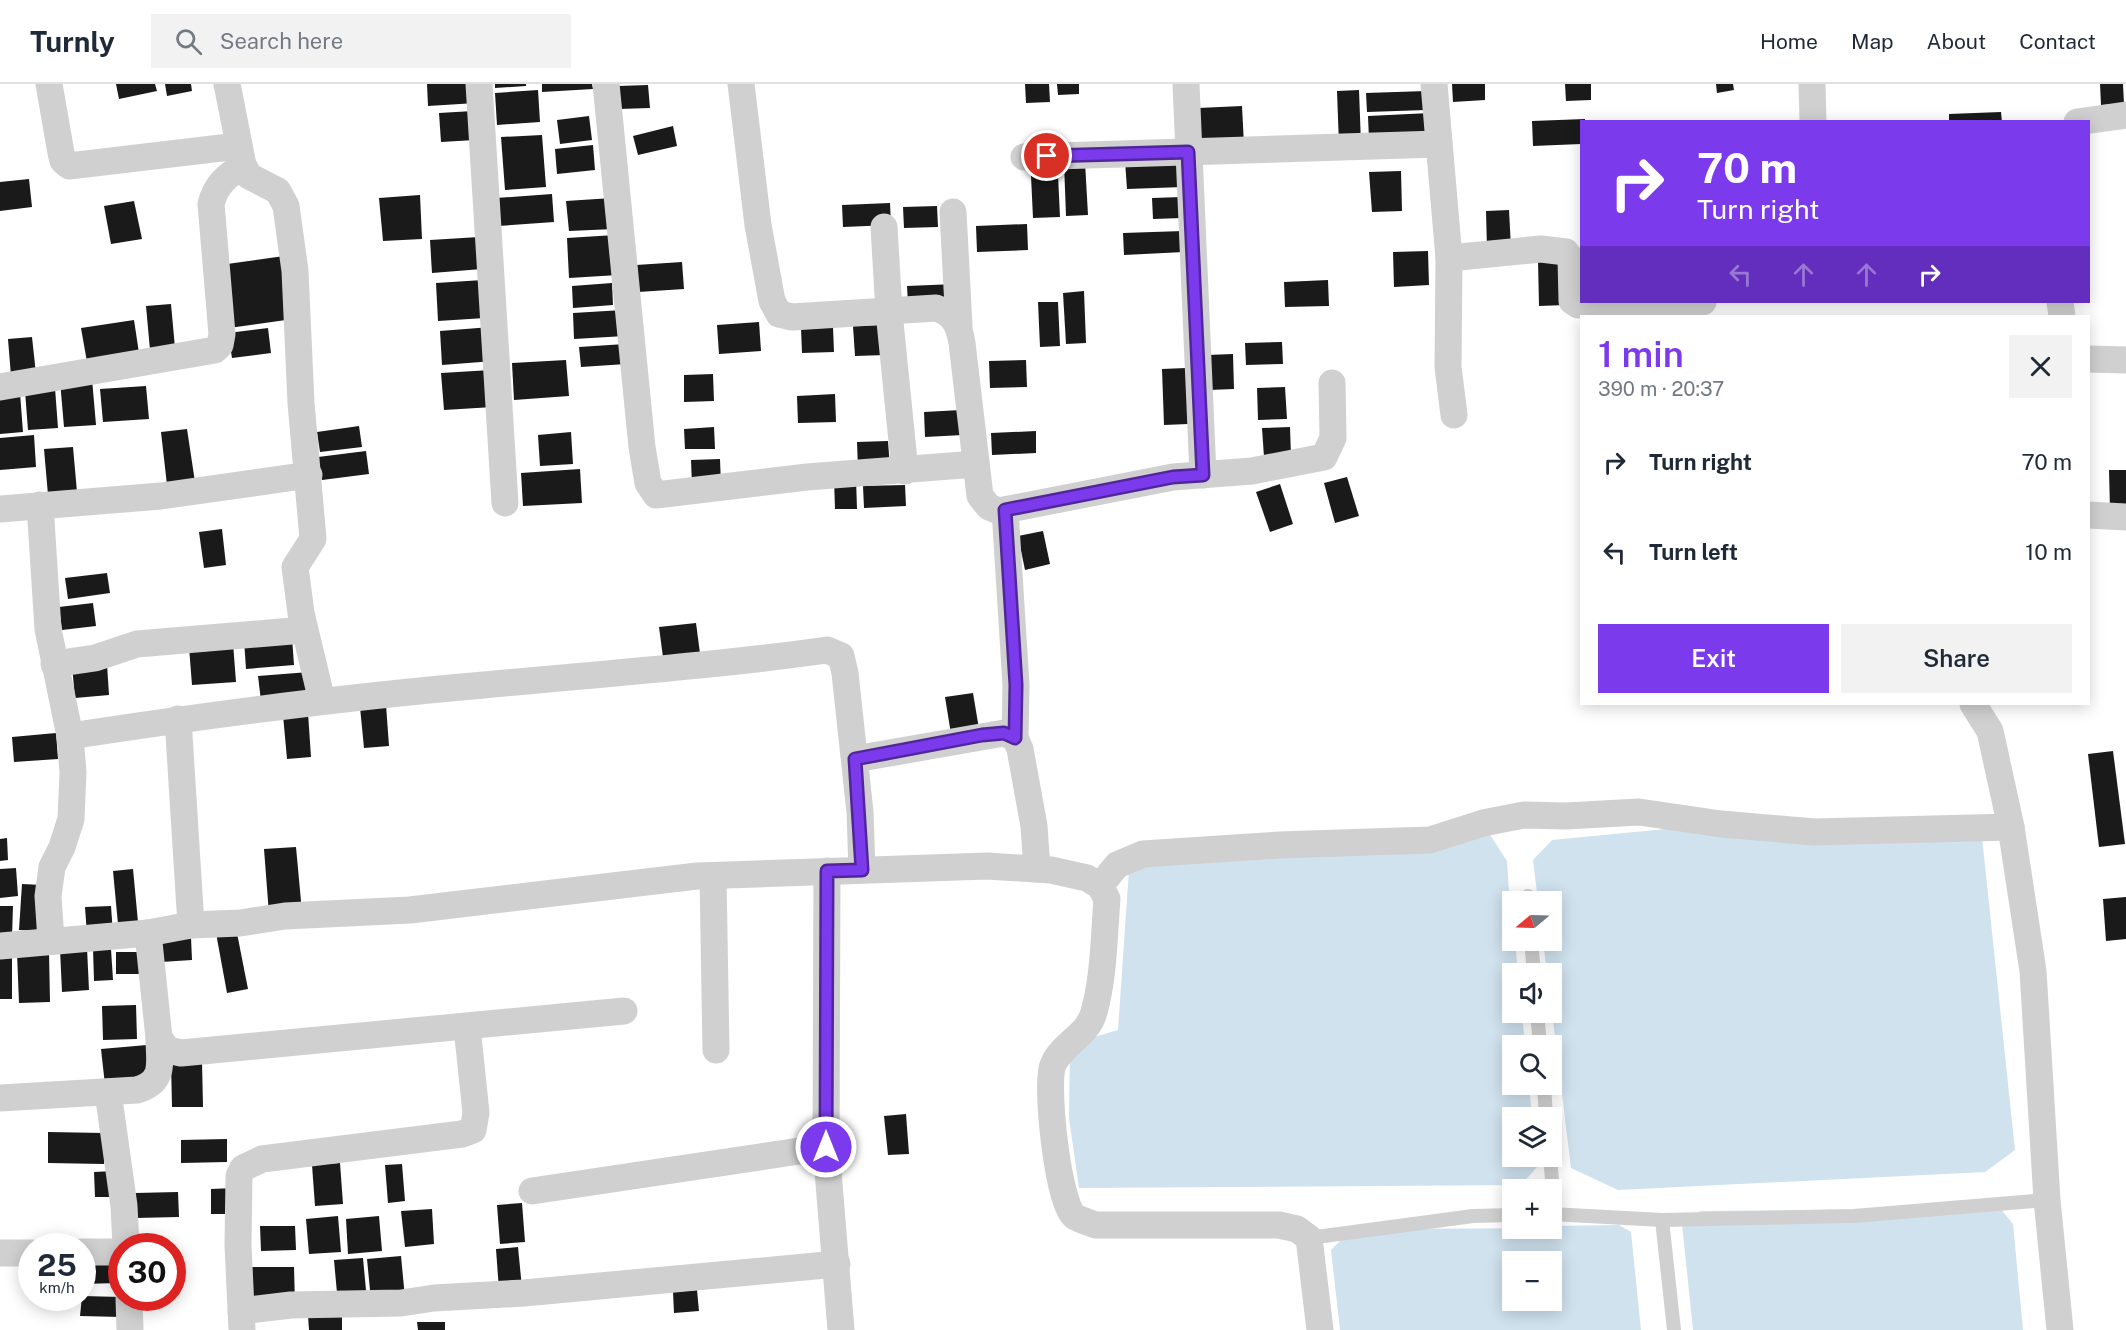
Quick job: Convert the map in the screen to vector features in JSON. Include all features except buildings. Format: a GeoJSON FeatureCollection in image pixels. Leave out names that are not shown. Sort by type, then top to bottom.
{"type":"FeatureCollection","features":[{"type":"Feature","properties":{"kind":"street"},"geometry":{"type":"LineString","coordinates":[[49,84],[63,162],[69,166],[240,156]]}},
{"type":"Feature","properties":{"kind":"street"},"geometry":{"type":"LineString","coordinates":[[227,84],[240,156],[249,176],[278,191],[286,206],[295,271],[301,404],[313,539],[295,567],[304,630],[322,701]]}},
{"type":"Feature","properties":{"kind":"street"},"geometry":{"type":"LineString","coordinates":[[479,84],[505,503]]}},
{"type":"Feature","properties":{"kind":"street"},"geometry":{"type":"LineString","coordinates":[[606,84],[642,447],[648,483],[656,495],[807,477],[976,464]]}},
{"type":"Feature","properties":{"kind":"street"},"geometry":{"type":"LineString","coordinates":[[741,84],[758,225],[772,301],[779,314],[792,317],[936,308],[948,312],[959,326]]}},
{"type":"Feature","properties":{"kind":"street"},"geometry":{"type":"LineString","coordinates":[[1186,84],[1203,475]]}},
{"type":"Feature","properties":{"kind":"street"},"geometry":{"type":"LineString","coordinates":[[1434,84],[1449,258],[1448,368],[1454,415]]}},
{"type":"Feature","properties":{"kind":"street"},"geometry":{"type":"LineString","coordinates":[[1812,84],[1813,120]]}},
{"type":"Feature","properties":{"kind":"street"},"geometry":{"type":"LineString","coordinates":[[2090,120],[2126,115]]}},
{"type":"Feature","properties":{"kind":"street"},"geometry":{"type":"LineString","coordinates":[[1024,157],[1438,144]]}},
{"type":"Feature","properties":{"kind":"street"},"geometry":{"type":"LineString","coordinates":[[0,387],[214,350],[220,345],[222,334],[211,204],[213,194],[240,156]]}},
{"type":"Feature","properties":{"kind":"street"},"geometry":{"type":"LineString","coordinates":[[954,212],[959,326],[980,496],[989,507],[999,511],[1173,477],[1252,471],[1324,457],[1333,438],[1332,383]]}},
{"type":"Feature","properties":{"kind":"street"},"geometry":{"type":"LineString","coordinates":[[884,228],[889,312],[904,471]]}},
{"type":"Feature","properties":{"kind":"street"},"geometry":{"type":"LineString","coordinates":[[1449,258],[1541,249],[1566,252],[1571,259],[1572,301],[1578,305],[1661,303]]}},
{"type":"Feature","properties":{"kind":"street"},"geometry":{"type":"LineString","coordinates":[[2090,359],[2126,360]]}},
{"type":"Feature","properties":{"kind":"street"},"geometry":{"type":"LineString","coordinates":[[0,509],[161,496],[309,475]]}},
{"type":"Feature","properties":{"kind":"street"},"geometry":{"type":"LineString","coordinates":[[40,505],[45,600],[54,664],[70,736],[73,772],[71,819],[62,848],[52,867],[48,896],[51,940]]}},
{"type":"Feature","properties":{"kind":"street"},"geometry":{"type":"LineString","coordinates":[[1005,510],[1016,685],[1015,738],[1020,749],[1034,826],[1037,869]]}},
{"type":"Feature","properties":{"kind":"street"},"geometry":{"type":"LineString","coordinates":[[2090,515],[2126,517]]}},
{"type":"Feature","properties":{"kind":"street"},"geometry":{"type":"LineString","coordinates":[[54,664],[95,658],[136,644],[304,630]]}},
{"type":"Feature","properties":{"kind":"street"},"geometry":{"type":"LineString","coordinates":[[70,736],[178,719],[322,701],[485,684],[643,672],[827,650],[841,656],[851,716],[862,870]]}},
{"type":"Feature","properties":{"kind":"street"},"geometry":{"type":"LineString","coordinates":[[1974,705],[1990,731],[2010,827],[2033,971],[2048,1200],[2060,1330]]}},
{"type":"Feature","properties":{"kind":"street"},"geometry":{"type":"LineString","coordinates":[[178,719],[190,925]]}},
{"type":"Feature","properties":{"kind":"street"},"geometry":{"type":"LineString","coordinates":[[855,759],[982,735],[1004,733],[1015,738]]}},
{"type":"Feature","properties":{"kind":"street"},"geometry":{"type":"LineString","coordinates":[[1100,886],[1117,865],[1143,854],[1279,844],[1430,840],[1483,823],[1524,815],[1566,816],[1640,812],[1721,824],[1815,832],[2010,827]]}},
{"type":"Feature","properties":{"kind":"street"},"geometry":{"type":"LineString","coordinates":[[0,946],[148,933],[190,925],[240,923],[285,916],[335,916],[367,911],[410,910],[713,876],[987,866],[1037,869],[1087,878],[1100,886],[1107,899],[1098,997],[1093,1016],[1085,1032],[1058,1054],[1052,1067],[1049,1086],[1063,1198],[1073,1216],[1095,1225],[1280,1226],[1297,1229],[1309,1238],[1320,1330]]}},
{"type":"Feature","properties":{"kind":"street"},"geometry":{"type":"LineString","coordinates":[[827,871],[826,1147],[841,1330]]}},
{"type":"Feature","properties":{"kind":"street"},"geometry":{"type":"LineString","coordinates":[[713,876],[716,1050]]}},
{"type":"Feature","properties":{"kind":"street"},"geometry":{"type":"LineString","coordinates":[[0,1098],[137,1090],[156,1080],[159,1038],[148,933]]}},
{"type":"Feature","properties":{"kind":"street"},"geometry":{"type":"LineString","coordinates":[[159,1038],[168,1050],[181,1053],[624,1011]]}},
{"type":"Feature","properties":{"kind":"street"},"geometry":{"type":"LineString","coordinates":[[467,1027],[476,1113],[473,1130],[462,1134],[262,1159],[243,1168],[239,1176],[238,1245],[242,1321],[291,1305],[401,1303],[434,1298],[524,1293],[837,1264]]}},
{"type":"Feature","properties":{"kind":"street"},"geometry":{"type":"LineString","coordinates":[[108,1092],[124,1206],[125,1233]]}},
{"type":"Feature","properties":{"kind":"street"},"geometry":{"type":"LineString","coordinates":[[532,1191],[826,1147]]}},
{"type":"Feature","properties":{"kind":"street"},"geometry":{"type":"LineString","coordinates":[[0,1253],[18,1253]]}},
{"type":"Feature","properties":{"kind":"street"},"geometry":{"type":"LineString","coordinates":[[129,1311],[130,1330]]}},
{"type":"Feature","properties":{"kind":"lane"},"geometry":{"type":"LineString","coordinates":[[1562,1214],[1662,1220],[1854,1216],[2048,1200]]}},
{"type":"Feature","properties":{"kind":"lane"},"geometry":{"type":"LineString","coordinates":[[1309,1238],[1473,1216],[1502,1215]]}},
{"type":"Feature","properties":{"kind":"lane"},"geometry":{"type":"LineString","coordinates":[[1662,1220],[1674,1330]]}},
{"type":"Feature","properties":{"kind":"water"},"geometry":{"type":"Polygon","coordinates":[[[1717,824],[1982,837],[2015,1150],[1985,1172],[1618,1190],[1571,1168],[1562,1094],[1562,1035],[1555,1035],[1553,1023],[1562,1023],[1562,963],[1546,963],[1544,951],[1562,951],[1562,891],[1537,891],[1533,860],[1552,840],[1717,824]]]}},
{"type":"Feature","properties":{"kind":"water"},"geometry":{"type":"Polygon","coordinates":[[[1487,830],[1507,861],[1509,891],[1502,891],[1502,951],[1516,951],[1517,963],[1502,963],[1502,1023],[1523,1023],[1524,1035],[1502,1035],[1502,1095],[1530,1095],[1531,1107],[1502,1107],[1502,1167],[1537,1167],[1526,1179],[1502,1179],[1502,1185],[1079,1188],[1069,1118],[1070,1044],[1118,1030],[1129,870],[1166,852],[1487,830]]]}},
{"type":"Feature","properties":{"kind":"water"},"geometry":{"type":"Polygon","coordinates":[[[2000,1208],[2013,1224],[2023,1330],[1693,1330],[1682,1224],[1700,1211],[2000,1208]]]}},
{"type":"Feature","properties":{"kind":"water"},"geometry":{"type":"Polygon","coordinates":[[[1619,1225],[1631,1232],[1641,1330],[1340,1330],[1331,1250],[1352,1229],[1502,1228],[1502,1239],[1562,1239],[1562,1226],[1619,1225]]]}},
{"type":"Feature","properties":{"kind":"route"},"geometry":{"type":"LineString","coordinates":[[826,1147],[827,871],[862,870],[855,759],[982,735],[1004,733],[1015,738],[1016,685],[1005,510],[1173,477],[1203,475],[1194,237],[1188,152],[1047,156]]}}]}
